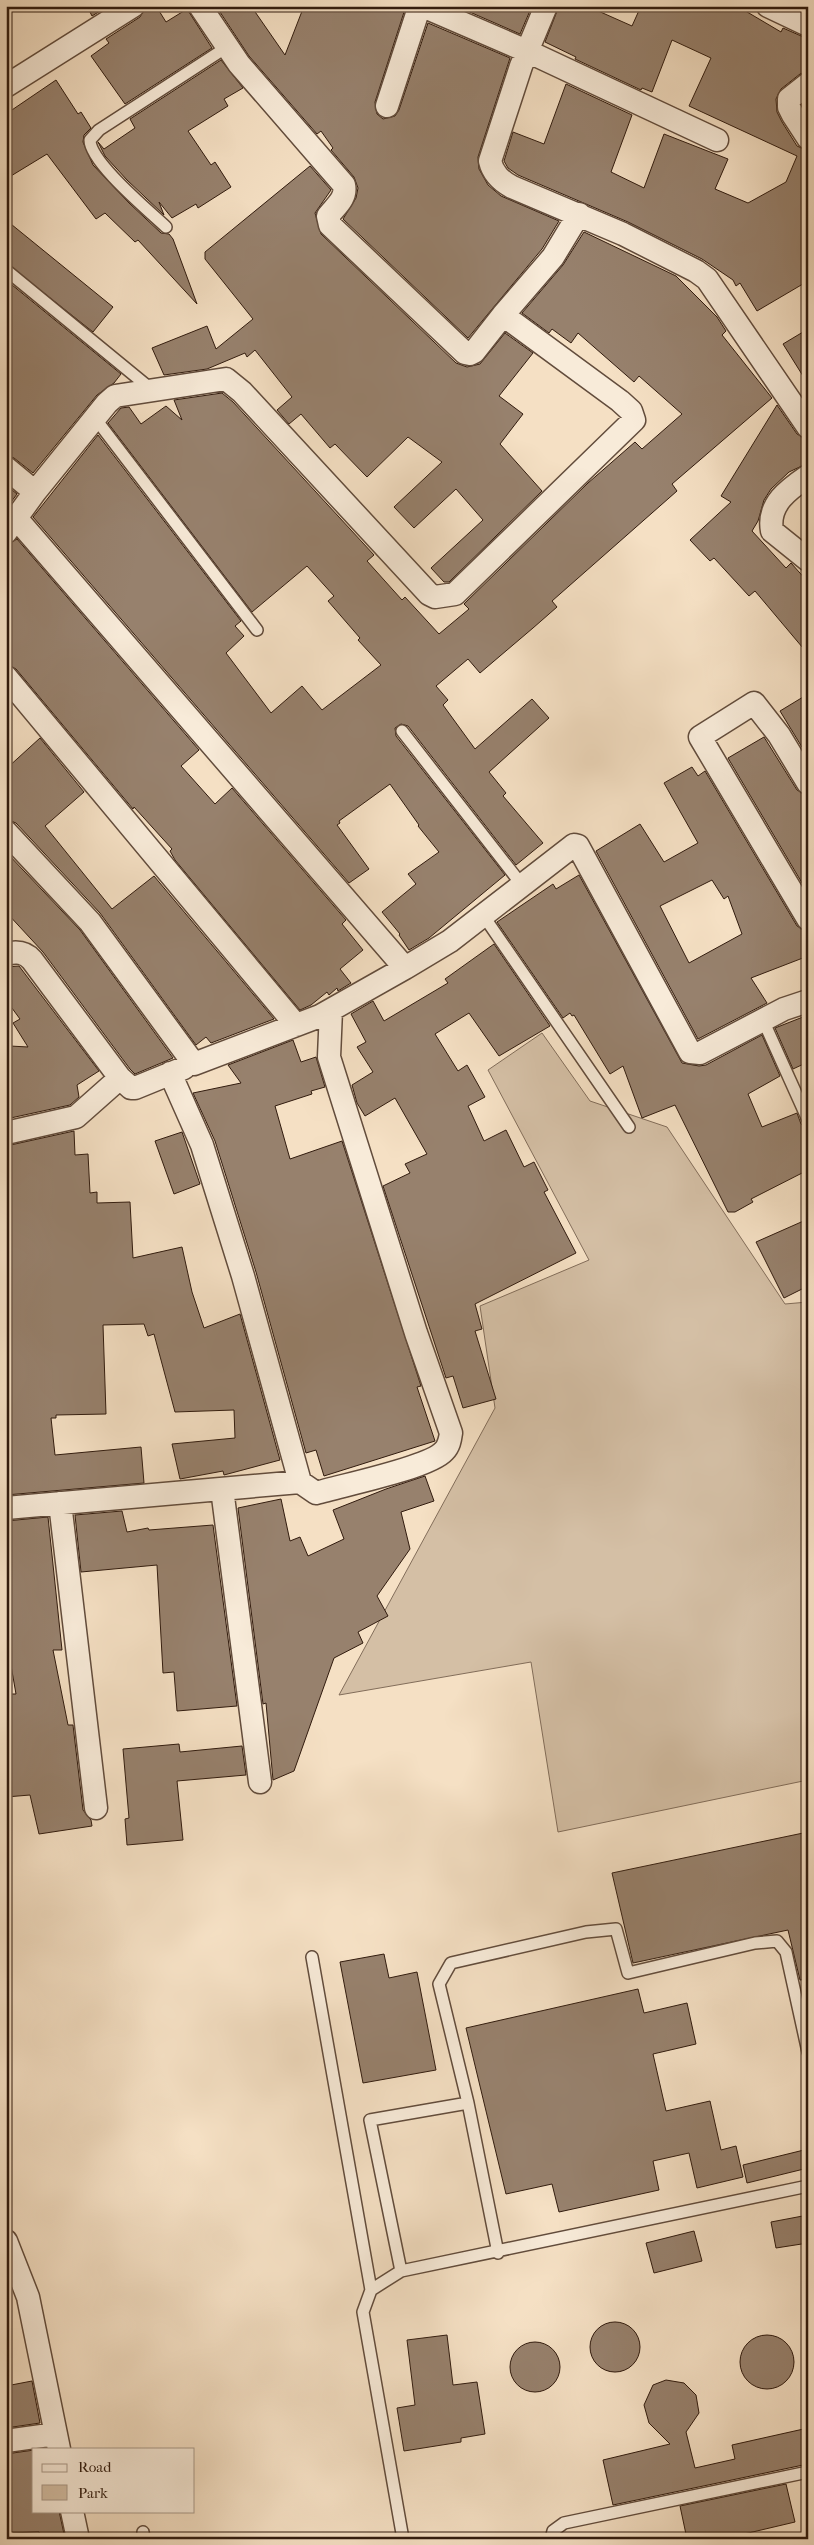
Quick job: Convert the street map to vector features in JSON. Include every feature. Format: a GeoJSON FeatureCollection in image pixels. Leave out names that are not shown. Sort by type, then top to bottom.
{"type":"FeatureCollection","features":[{"type":"Feature","properties":{"kind":"street"},"geometry":{"type":"LineString","coordinates":[[6,86],[133,6]]}},
{"type":"Feature","properties":{"kind":"street"},"geometry":{"type":"LineString","coordinates":[[200,6],[239,64],[344,184],[346,192],[328,216],[330,224],[465,353],[470,354],[474,352],[553,257],[578,214]]}},
{"type":"Feature","properties":{"kind":"street"},"geometry":{"type":"LineString","coordinates":[[546,6],[529,52],[521,66],[490,161],[492,168],[502,182],[623,234],[696,271],[707,279],[808,427]]}},
{"type":"Feature","properties":{"kind":"street"},"geometry":{"type":"LineString","coordinates":[[768,6],[803,16]]}},
{"type":"Feature","properties":{"kind":"street"},"geometry":{"type":"LineString","coordinates":[[386,106],[418,11],[432,9],[717,140]]}},
{"type":"Feature","properties":{"kind":"street"},"geometry":{"type":"LineString","coordinates":[[808,84],[789,98],[789,107],[808,138]]}},
{"type":"Feature","properties":{"kind":"street"},"geometry":{"type":"LineString","coordinates":[[405,968],[11,525],[35,492],[115,396],[226,379],[242,392],[429,594],[435,597],[445,597],[455,594],[634,420],[631,411],[620,401],[503,315]]}},
{"type":"Feature","properties":{"kind":"street"},"geometry":{"type":"LineString","coordinates":[[6,468],[35,492]]}},
{"type":"Feature","properties":{"kind":"street"},"geometry":{"type":"LineString","coordinates":[[808,476],[784,493],[774,510],[770,522],[772,531],[808,560]]}},
{"type":"Feature","properties":{"kind":"street"},"geometry":{"type":"LineString","coordinates":[[6,677],[296,1024]]}},
{"type":"Feature","properties":{"kind":"street"},"geometry":{"type":"LineString","coordinates":[[808,783],[780,735],[754,703],[700,737],[808,919]]}},
{"type":"Feature","properties":{"kind":"street"},"geometry":{"type":"LineString","coordinates":[[6,832],[90,922],[194,1064]]}},
{"type":"Feature","properties":{"kind":"street"},"geometry":{"type":"LineString","coordinates":[[6,954],[19,952],[27,954],[120,1078],[131,1088],[331,1010],[450,941],[574,845],[578,846],[690,1052],[700,1053],[784,1009],[808,1001]]}},
{"type":"Feature","properties":{"kind":"street"},"geometry":{"type":"LineString","coordinates":[[6,1508],[300,1482],[316,1493],[426,1462],[444,1452],[450,1441],[451,1433],[416,1333],[329,1057],[331,1010]]}},
{"type":"Feature","properties":{"kind":"street"},"geometry":{"type":"LineString","coordinates":[[170,1074],[202,1145],[240,1266],[300,1482]]}},
{"type":"Feature","properties":{"kind":"street"},"geometry":{"type":"LineString","coordinates":[[6,1132],[76,1117],[120,1078]]}},
{"type":"Feature","properties":{"kind":"street"},"geometry":{"type":"LineString","coordinates":[[222,1489],[260,1782]]}},
{"type":"Feature","properties":{"kind":"street"},"geometry":{"type":"LineString","coordinates":[[60,1503],[96,1808]]}},
{"type":"Feature","properties":{"kind":"street"},"geometry":{"type":"LineString","coordinates":[[6,2241],[28,2297],[58,2441],[6,2441]]}},
{"type":"Feature","properties":{"kind":"street"},"geometry":{"type":"LineString","coordinates":[[72,2512],[78,2539]]}},
{"type":"Feature","properties":{"kind":"lane"},"geometry":{"type":"LineString","coordinates":[[166,227],[100,163],[90,149],[90,140],[99,130],[227,47]]}},
{"type":"Feature","properties":{"kind":"lane"},"geometry":{"type":"LineString","coordinates":[[6,270],[151,389]]}},
{"type":"Feature","properties":{"kind":"lane"},"geometry":{"type":"LineString","coordinates":[[95,418],[257,630]]}},
{"type":"Feature","properties":{"kind":"lane"},"geometry":{"type":"LineString","coordinates":[[402,731],[522,885]]}},
{"type":"Feature","properties":{"kind":"lane"},"geometry":{"type":"LineString","coordinates":[[483,915],[629,1127]]}},
{"type":"Feature","properties":{"kind":"lane"},"geometry":{"type":"LineString","coordinates":[[763,1020],[808,1120]]}},
{"type":"Feature","properties":{"kind":"lane"},"geometry":{"type":"LineString","coordinates":[[498,2253],[468,2103],[440,1984],[451,1963],[586,1932],[616,1929],[628,1973],[755,1944],[777,1941],[786,1952],[808,2052]]}},
{"type":"Feature","properties":{"kind":"lane"},"geometry":{"type":"LineString","coordinates":[[312,1957],[371,2290],[363,2312],[403,2539]]}},
{"type":"Feature","properties":{"kind":"lane"},"geometry":{"type":"LineString","coordinates":[[401,2272],[370,2120],[468,2103]]}},
{"type":"Feature","properties":{"kind":"lane"},"geometry":{"type":"LineString","coordinates":[[371,2290],[401,2272],[808,2186]]}},
{"type":"Feature","properties":{"kind":"lane"},"geometry":{"type":"LineString","coordinates":[[551,2539],[553,2531],[564,2523],[808,2472]]}},
{"type":"Feature","properties":{"kind":"green space"},"geometry":{"type":"Polygon","coordinates":[[[542,1033],[590,1101],[667,1127],[785,1304],[808,1302],[808,1780],[558,1832],[531,1662],[339,1695],[495,1408],[480,1306],[589,1260],[488,1070],[542,1033]]]}},
{"type":"Feature","properties":{"kind":"building"},"geometry":{"type":"Polygon","coordinates":[[[87,6],[108,6],[92,16],[87,6]]]}},
{"type":"Feature","properties":{"kind":"building"},"geometry":{"type":"Polygon","coordinates":[[[146,6],[156,6],[166,22],[187,9],[212,48],[125,104],[91,56],[109,43],[106,39],[140,17],[146,6]]]}},
{"type":"Feature","properties":{"kind":"building"},"geometry":{"type":"Polygon","coordinates":[[[216,6],[251,6],[285,55],[304,6],[406,6],[375,102],[377,114],[383,119],[395,116],[399,110],[428,23],[510,58],[478,157],[479,169],[488,185],[501,196],[559,221],[542,249],[468,338],[343,219],[356,198],[358,188],[354,177],[331,150],[333,148],[321,131],[317,134],[249,56],[216,6]]]}},
{"type":"Feature","properties":{"kind":"building"},"geometry":{"type":"Polygon","coordinates":[[[456,6],[532,6],[520,34],[456,6]]]}},
{"type":"Feature","properties":{"kind":"building"},"geometry":{"type":"Polygon","coordinates":[[[559,6],[587,6],[632,26],[641,6],[737,6],[781,32],[783,28],[808,39],[808,71],[800,74],[781,89],[776,99],[777,112],[782,122],[797,146],[808,151],[808,281],[757,311],[740,283],[736,286],[733,280],[702,259],[628,222],[518,175],[508,168],[504,161],[513,132],[544,144],[566,84],[632,115],[611,172],[644,188],[664,134],[728,159],[715,189],[748,203],[786,182],[797,156],[689,106],[711,58],[672,40],[652,92],[642,88],[641,90],[575,59],[576,57],[545,42],[559,6]]]}},
{"type":"Feature","properties":{"kind":"building"},"geometry":{"type":"Polygon","coordinates":[[[221,60],[243,88],[224,99],[228,106],[188,131],[211,165],[215,162],[231,187],[198,208],[196,204],[172,218],[159,202],[164,215],[127,180],[105,156],[98,142],[104,149],[135,128],[130,119],[221,60]]]}},
{"type":"Feature","properties":{"kind":"building"},"geometry":{"type":"Polygon","coordinates":[[[56,80],[78,114],[81,112],[91,128],[84,135],[83,142],[93,165],[161,233],[169,234],[173,239],[197,304],[138,240],[135,242],[105,213],[96,219],[47,154],[6,179],[6,114],[56,80]]]}},
{"type":"Feature","properties":{"kind":"building"},"geometry":{"type":"Polygon","coordinates":[[[310,166],[331,190],[315,213],[321,234],[456,363],[467,367],[480,364],[505,333],[533,353],[499,396],[523,414],[500,444],[542,491],[449,582],[444,582],[431,568],[483,520],[456,489],[414,528],[394,507],[442,462],[408,437],[367,477],[335,444],[330,448],[301,414],[289,424],[277,410],[292,397],[255,350],[247,357],[245,353],[207,369],[164,375],[152,348],[207,326],[216,349],[253,319],[205,259],[205,252],[310,166]]]}},
{"type":"Feature","properties":{"kind":"building"},"geometry":{"type":"Polygon","coordinates":[[[6,220],[113,307],[93,332],[6,263],[6,220]]]}},
{"type":"Feature","properties":{"kind":"building"},"geometry":{"type":"Polygon","coordinates":[[[584,232],[676,276],[717,317],[726,331],[722,335],[772,398],[672,484],[677,491],[552,601],[557,607],[533,628],[480,673],[468,659],[436,686],[448,700],[443,705],[475,749],[532,699],[549,718],[489,772],[506,793],[503,796],[543,843],[516,865],[408,726],[401,724],[395,728],[396,736],[505,875],[429,938],[409,950],[400,934],[382,912],[416,884],[408,874],[439,852],[418,826],[390,784],[339,821],[340,823],[337,825],[369,869],[349,883],[33,517],[98,435],[241,621],[235,626],[244,636],[226,653],[271,713],[302,686],[322,710],[381,665],[358,640],[360,638],[328,601],[334,596],[307,566],[252,612],[108,423],[121,408],[129,407],[141,424],[166,406],[182,420],[174,400],[222,393],[233,402],[374,555],[367,561],[402,600],[405,597],[439,634],[469,609],[464,604],[588,483],[635,442],[642,449],[682,414],[639,376],[634,382],[578,333],[571,343],[552,329],[549,333],[522,313],[563,265],[584,232]]]}},
{"type":"Feature","properties":{"kind":"building"},"geometry":{"type":"Polygon","coordinates":[[[6,280],[121,374],[114,383],[97,395],[33,473],[14,458],[6,455],[6,280]]]}},
{"type":"Feature","properties":{"kind":"building"},"geometry":{"type":"Polygon","coordinates":[[[808,329],[808,384],[783,344],[808,329]]]}},
{"type":"Feature","properties":{"kind":"building"},"geometry":{"type":"Polygon","coordinates":[[[777,405],[797,434],[808,440],[808,463],[789,472],[771,489],[764,500],[758,521],[752,531],[786,568],[791,563],[808,582],[808,654],[755,591],[749,596],[714,558],[710,561],[690,540],[731,502],[721,496],[777,405]]]}},
{"type":"Feature","properties":{"kind":"building"},"geometry":{"type":"Polygon","coordinates":[[[6,485],[17,494],[6,509],[6,485]]]}},
{"type":"Feature","properties":{"kind":"building"},"geometry":{"type":"Polygon","coordinates":[[[17,539],[199,750],[181,766],[215,804],[232,788],[346,920],[342,924],[363,950],[340,969],[351,983],[338,991],[337,988],[329,995],[327,992],[311,1005],[300,1010],[175,860],[170,851],[172,849],[134,807],[133,809],[16,669],[6,664],[6,545],[17,539]]]}},
{"type":"Feature","properties":{"kind":"building"},"geometry":{"type":"Polygon","coordinates":[[[808,694],[808,757],[780,711],[808,694]]]}},
{"type":"Feature","properties":{"kind":"building"},"geometry":{"type":"Polygon","coordinates":[[[764,737],[797,790],[808,796],[808,893],[728,758],[764,737]]]}},
{"type":"Feature","properties":{"kind":"building"},"geometry":{"type":"Polygon","coordinates":[[[40,738],[84,792],[45,826],[112,909],[154,876],[274,1019],[211,1043],[206,1037],[196,1045],[100,913],[16,823],[6,819],[6,769],[40,738]]]}},
{"type":"Feature","properties":{"kind":"building"},"geometry":{"type":"Polygon","coordinates":[[[692,767],[698,776],[705,771],[797,926],[808,932],[808,956],[751,978],[767,1003],[698,1039],[596,851],[640,824],[664,862],[698,843],[664,783],[692,767]],[[712,880],[660,906],[689,963],[742,934],[728,896],[724,899],[712,880]]]}},
{"type":"Feature","properties":{"kind":"building"},"geometry":{"type":"Polygon","coordinates":[[[6,852],[80,930],[173,1058],[135,1074],[130,1069],[43,952],[6,912],[6,852]]]}},
{"type":"Feature","properties":{"kind":"building"},"geometry":{"type":"Polygon","coordinates":[[[579,875],[682,1063],[699,1066],[706,1065],[762,1035],[780,1076],[748,1094],[762,1127],[797,1113],[801,1124],[808,1127],[808,1170],[751,1199],[753,1202],[735,1212],[728,1212],[675,1105],[642,1118],[623,1066],[610,1074],[574,1015],[572,1016],[570,1013],[563,1018],[497,922],[553,884],[556,889],[579,875]]]}},
{"type":"Feature","properties":{"kind":"building"},"geometry":{"type":"Polygon","coordinates":[[[494,944],[550,1026],[499,1056],[469,1013],[435,1034],[458,1071],[467,1065],[485,1097],[468,1106],[484,1141],[506,1130],[524,1167],[534,1162],[548,1190],[544,1192],[576,1253],[475,1304],[482,1329],[475,1331],[496,1399],[463,1408],[453,1376],[446,1378],[383,1186],[410,1173],[405,1164],[427,1154],[395,1098],[365,1116],[357,1103],[352,1085],[373,1072],[357,1047],[366,1042],[351,1014],[373,1001],[384,1021],[448,983],[445,979],[494,944]]]}},
{"type":"Feature","properties":{"kind":"building"},"geometry":{"type":"Polygon","coordinates":[[[19,966],[99,1071],[77,1085],[79,1097],[70,1105],[6,1119],[6,1048],[10,1048],[10,1046],[28,1047],[13,1023],[20,1019],[6,1000],[6,967],[19,966]]]}},
{"type":"Feature","properties":{"kind":"building"},"geometry":{"type":"Polygon","coordinates":[[[808,1015],[808,1062],[793,1069],[775,1028],[808,1015]]]}},
{"type":"Feature","properties":{"kind":"building"},"geometry":{"type":"Polygon","coordinates":[[[293,1040],[301,1062],[316,1057],[325,1087],[311,1091],[312,1094],[275,1106],[290,1159],[342,1141],[421,1386],[417,1387],[435,1441],[324,1476],[316,1450],[306,1453],[256,1272],[215,1141],[193,1093],[241,1083],[228,1065],[293,1040]]]}},
{"type":"Feature","properties":{"kind":"building"},"geometry":{"type":"Polygon","coordinates":[[[74,1131],[75,1155],[88,1154],[90,1193],[97,1192],[97,1203],[130,1202],[133,1258],[182,1247],[192,1292],[204,1328],[240,1314],[280,1460],[224,1475],[223,1471],[180,1479],[172,1444],[235,1438],[234,1410],[175,1412],[154,1334],[148,1336],[144,1324],[103,1325],[106,1414],[56,1415],[56,1418],[51,1418],[55,1455],[141,1447],[144,1483],[6,1495],[6,1146],[74,1131]]]}},
{"type":"Feature","properties":{"kind":"building"},"geometry":{"type":"Polygon","coordinates":[[[182,1132],[200,1184],[174,1194],[155,1141],[182,1132]]]}},
{"type":"Feature","properties":{"kind":"building"},"geometry":{"type":"Polygon","coordinates":[[[808,1219],[808,1286],[784,1298],[756,1242],[808,1219]]]}},
{"type":"Feature","properties":{"kind":"building"},"geometry":{"type":"Polygon","coordinates":[[[425,1476],[434,1501],[401,1512],[410,1549],[377,1596],[388,1616],[358,1632],[363,1643],[334,1658],[294,1771],[273,1780],[266,1703],[263,1704],[238,1508],[281,1499],[290,1541],[300,1537],[308,1556],[344,1539],[333,1510],[425,1476]]]}},
{"type":"Feature","properties":{"kind":"building"},"geometry":{"type":"Polygon","coordinates":[[[122,1511],[127,1532],[148,1528],[149,1530],[213,1525],[237,1706],[177,1711],[174,1672],[163,1673],[157,1565],[81,1572],[75,1515],[122,1511]]]}},
{"type":"Feature","properties":{"kind":"building"},"geometry":{"type":"Polygon","coordinates":[[[48,1517],[62,1650],[53,1650],[68,1725],[73,1725],[83,1810],[91,1820],[92,1826],[39,1834],[30,1795],[6,1797],[6,1694],[16,1694],[9,1654],[6,1654],[6,1521],[48,1517]]]}},
{"type":"Feature","properties":{"kind":"building"},"geometry":{"type":"Polygon","coordinates":[[[179,1744],[180,1752],[242,1746],[246,1775],[177,1781],[183,1840],[127,1845],[125,1819],[129,1818],[123,1749],[179,1744]]]}},
{"type":"Feature","properties":{"kind":"building"},"geometry":{"type":"Polygon","coordinates":[[[808,1832],[808,1979],[800,1980],[788,1930],[633,1963],[612,1873],[808,1832]]]}},
{"type":"Feature","properties":{"kind":"building"},"geometry":{"type":"Polygon","coordinates":[[[384,1954],[389,1978],[417,1972],[436,2070],[363,2083],[340,1962],[384,1954]]]}},
{"type":"Feature","properties":{"kind":"building"},"geometry":{"type":"Polygon","coordinates":[[[638,1989],[644,2013],[687,2003],[696,2044],[653,2054],[666,2111],[710,2101],[721,2150],[736,2146],[743,2177],[697,2188],[689,2153],[653,2161],[659,2190],[559,2212],[552,2184],[506,2194],[466,2028],[638,1989]]]}},
{"type":"Feature","properties":{"kind":"building"},"geometry":{"type":"Polygon","coordinates":[[[808,2149],[808,2168],[747,2183],[743,2165],[808,2149]]]}},
{"type":"Feature","properties":{"kind":"building"},"geometry":{"type":"Polygon","coordinates":[[[808,2215],[808,2243],[776,2248],[771,2222],[808,2215]]]}},
{"type":"Feature","properties":{"kind":"building"},"geometry":{"type":"Polygon","coordinates":[[[694,2231],[702,2261],[654,2273],[646,2243],[694,2231]]]}},
{"type":"Feature","properties":{"kind":"building"},"geometry":{"type":"Polygon","coordinates":[[[615,2322],[629,2326],[636,2333],[640,2347],[636,2361],[629,2368],[615,2372],[601,2368],[594,2361],[590,2347],[594,2333],[601,2326],[615,2322]]]}},
{"type":"Feature","properties":{"kind":"building"},"geometry":{"type":"Polygon","coordinates":[[[447,2335],[453,2385],[477,2382],[485,2434],[461,2438],[461,2442],[404,2451],[397,2408],[415,2405],[407,2340],[447,2335]]]}},
{"type":"Feature","properties":{"kind":"building"},"geometry":{"type":"Polygon","coordinates":[[[762,2335],[772,2335],[782,2339],[790,2347],[794,2362],[790,2377],[782,2385],[772,2389],[762,2389],[752,2385],[744,2377],[740,2367],[740,2357],[744,2347],[752,2339],[762,2335]]]}},
{"type":"Feature","properties":{"kind":"building"},"geometry":{"type":"Polygon","coordinates":[[[535,2342],[553,2349],[560,2367],[553,2385],[535,2392],[517,2385],[510,2367],[517,2349],[535,2342]]]}},
{"type":"Feature","properties":{"kind":"building"},"geometry":{"type":"Polygon","coordinates":[[[666,2380],[684,2383],[696,2395],[699,2413],[686,2432],[695,2468],[735,2459],[732,2445],[808,2428],[808,2464],[613,2505],[603,2460],[670,2444],[649,2423],[644,2405],[653,2385],[666,2380]]]}},
{"type":"Feature","properties":{"kind":"building"},"geometry":{"type":"Polygon","coordinates":[[[32,2381],[40,2423],[6,2428],[6,2386],[32,2381]]]}},
{"type":"Feature","properties":{"kind":"building"},"geometry":{"type":"Polygon","coordinates":[[[32,2450],[32,2512],[59,2512],[64,2534],[40,2537],[39,2532],[6,2533],[6,2454],[32,2450]]]}},
{"type":"Feature","properties":{"kind":"building"},"geometry":{"type":"Polygon","coordinates":[[[786,2484],[795,2522],[723,2539],[687,2539],[680,2506],[786,2484]]]}}]}
